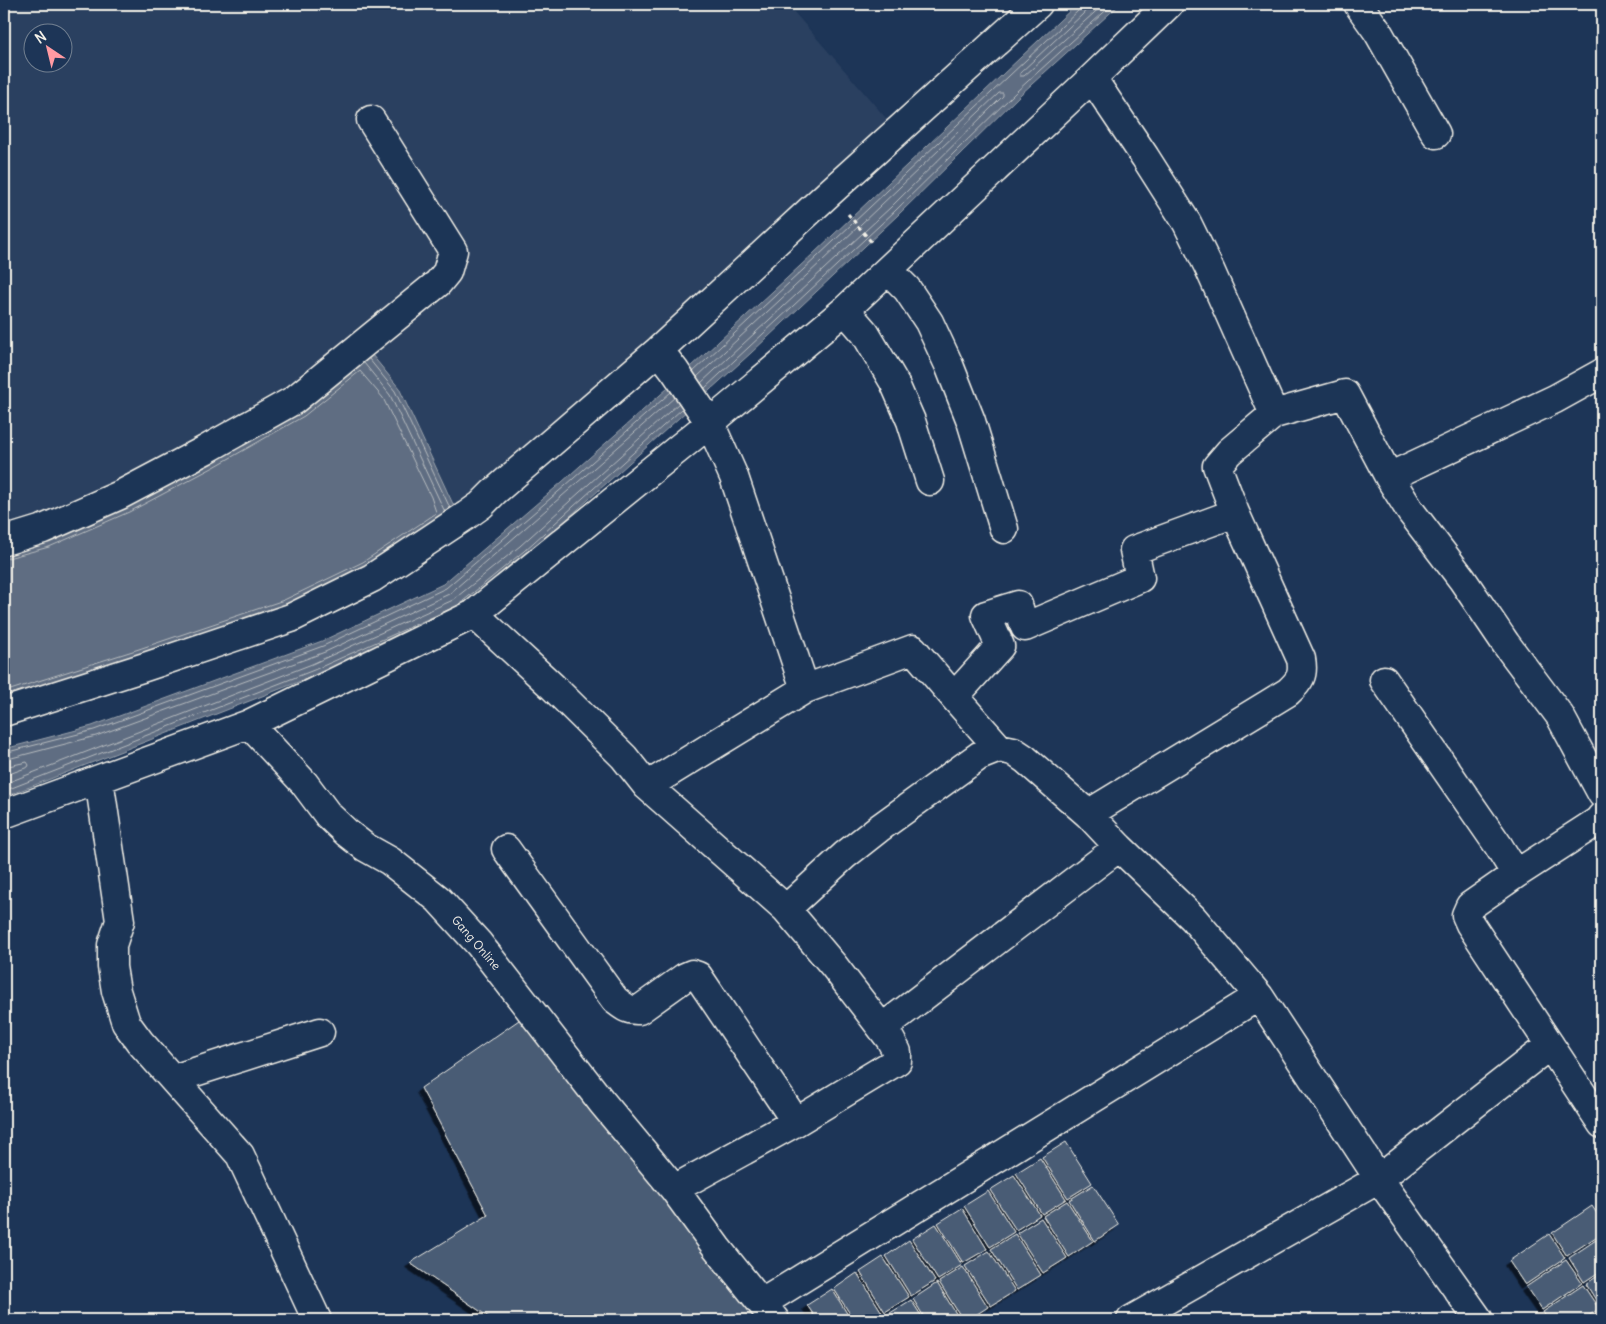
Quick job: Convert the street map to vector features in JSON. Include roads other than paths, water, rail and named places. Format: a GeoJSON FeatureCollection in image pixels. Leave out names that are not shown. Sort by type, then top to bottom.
{"type":"FeatureCollection","features":[{"type":"Feature","properties":{"kind":"street"},"geometry":{"type":"LineString","coordinates":[[4,712],[291,618],[372,578],[481,505],[667,361],[828,194],[1038,4]]}},
{"type":"Feature","properties":{"kind":"street"},"geometry":{"type":"LineString","coordinates":[[4,814],[249,724],[474,614],[560,547],[845,310],[1169,4]]}},
{"type":"Feature","properties":{"kind":"street"},"geometry":{"type":"LineString","coordinates":[[1358,4],[1378,32],[1436,134]]}},
{"type":"Feature","properties":{"kind":"street"},"geometry":{"type":"LineString","coordinates":[[1092,78],[1186,223],[1210,270],[1274,414]]}},
{"type":"Feature","properties":{"kind":"street"},"geometry":{"type":"LineString","coordinates":[[4,541],[42,529],[120,495],[294,400],[438,283],[447,272],[453,251],[371,120]]}},
{"type":"Feature","properties":{"kind":"street"},"geometry":{"type":"LineString","coordinates":[[888,270],[907,289],[928,322],[948,364],[971,421],[1004,529]]}},
{"type":"Feature","properties":{"kind":"street"},"geometry":{"type":"LineString","coordinates":[[845,310],[865,333],[894,382],[911,421],[930,481]]}},
{"type":"Feature","properties":{"kind":"street"},"geometry":{"type":"LineString","coordinates":[[667,361],[710,423],[734,477],[805,688]]}},
{"type":"Feature","properties":{"kind":"street"},"geometry":{"type":"LineString","coordinates":[[1389,477],[1555,399],[1602,373]]}},
{"type":"Feature","properties":{"kind":"street"},"geometry":{"type":"LineString","coordinates":[[1088,814],[1288,692],[1297,683],[1303,670],[1302,659],[1235,513],[1217,466],[1229,452],[1274,414],[1345,394],[1389,477],[1511,651],[1560,716],[1602,794]]}},
{"type":"Feature","properties":{"kind":"street"},"geometry":{"type":"LineString","coordinates":[[954,697],[1000,646],[986,615],[1018,605],[1025,627],[1140,578],[1134,550],[1235,513]]}},
{"type":"Feature","properties":{"kind":"street"},"geometry":{"type":"LineString","coordinates":[[474,614],[553,686],[624,757],[647,786],[786,910],[834,966],[882,1028],[897,1052],[897,1061],[796,1122],[674,1189]]}},
{"type":"Feature","properties":{"kind":"street"},"geometry":{"type":"LineString","coordinates":[[647,786],[805,688],[913,649],[999,748]]}},
{"type":"Feature","properties":{"kind":"street"},"geometry":{"type":"LineString","coordinates":[[1384,680],[1516,874]]}},
{"type":"Feature","properties":{"kind":"street","name":"Gang Online"},"geometry":{"type":"LineString","coordinates":[[249,724],[304,783],[334,821],[365,847],[408,874],[438,900],[479,944],[601,1101],[674,1189],[717,1248],[768,1312]]}},
{"type":"Feature","properties":{"kind":"street"},"geometry":{"type":"LineString","coordinates":[[786,910],[845,855],[979,756],[999,748],[1013,751],[1025,759],[1088,814],[1193,918],[1259,996],[1379,1179],[1479,1320]]}},
{"type":"Feature","properties":{"kind":"street"},"geometry":{"type":"LineString","coordinates":[[99,779],[120,921],[112,945],[112,968],[116,991],[126,1023],[140,1042],[240,1154],[317,1320]]}},
{"type":"Feature","properties":{"kind":"street"},"geometry":{"type":"LineString","coordinates":[[1602,816],[1598,821],[1470,906],[1466,915],[1470,924],[1550,1045],[1592,1088],[1602,1124]]}},
{"type":"Feature","properties":{"kind":"street"},"geometry":{"type":"LineString","coordinates":[[882,1028],[1119,846]]}},
{"type":"Feature","properties":{"kind":"street"},"geometry":{"type":"LineString","coordinates":[[506,849],[615,1000],[626,1008],[639,1010],[685,976],[692,974],[698,976],[796,1122]]}},
{"type":"Feature","properties":{"kind":"street"},"geometry":{"type":"LineString","coordinates":[[768,1312],[1259,996]]}},
{"type":"Feature","properties":{"kind":"street"},"geometry":{"type":"LineString","coordinates":[[173,1079],[320,1032]]}},
{"type":"Feature","properties":{"kind":"street"},"geometry":{"type":"LineString","coordinates":[[1131,1320],[1379,1179],[1550,1045]]}},
{"type":"Feature","properties":{"kind":"water"},"geometry":{"type":"Polygon","coordinates":[[[1077,4],[1120,4],[1021,94],[898,215],[751,353],[527,555],[459,610],[316,675],[4,797],[4,749],[92,726],[322,641],[443,584],[677,380],[1077,4]]]}},
{"type":"Feature","properties":{"kind":"water"},"geometry":{"type":"Polygon","coordinates":[[[363,344],[399,388],[453,504],[460,515],[373,578],[4,712],[4,541],[120,495],[363,344]]]}}]}
